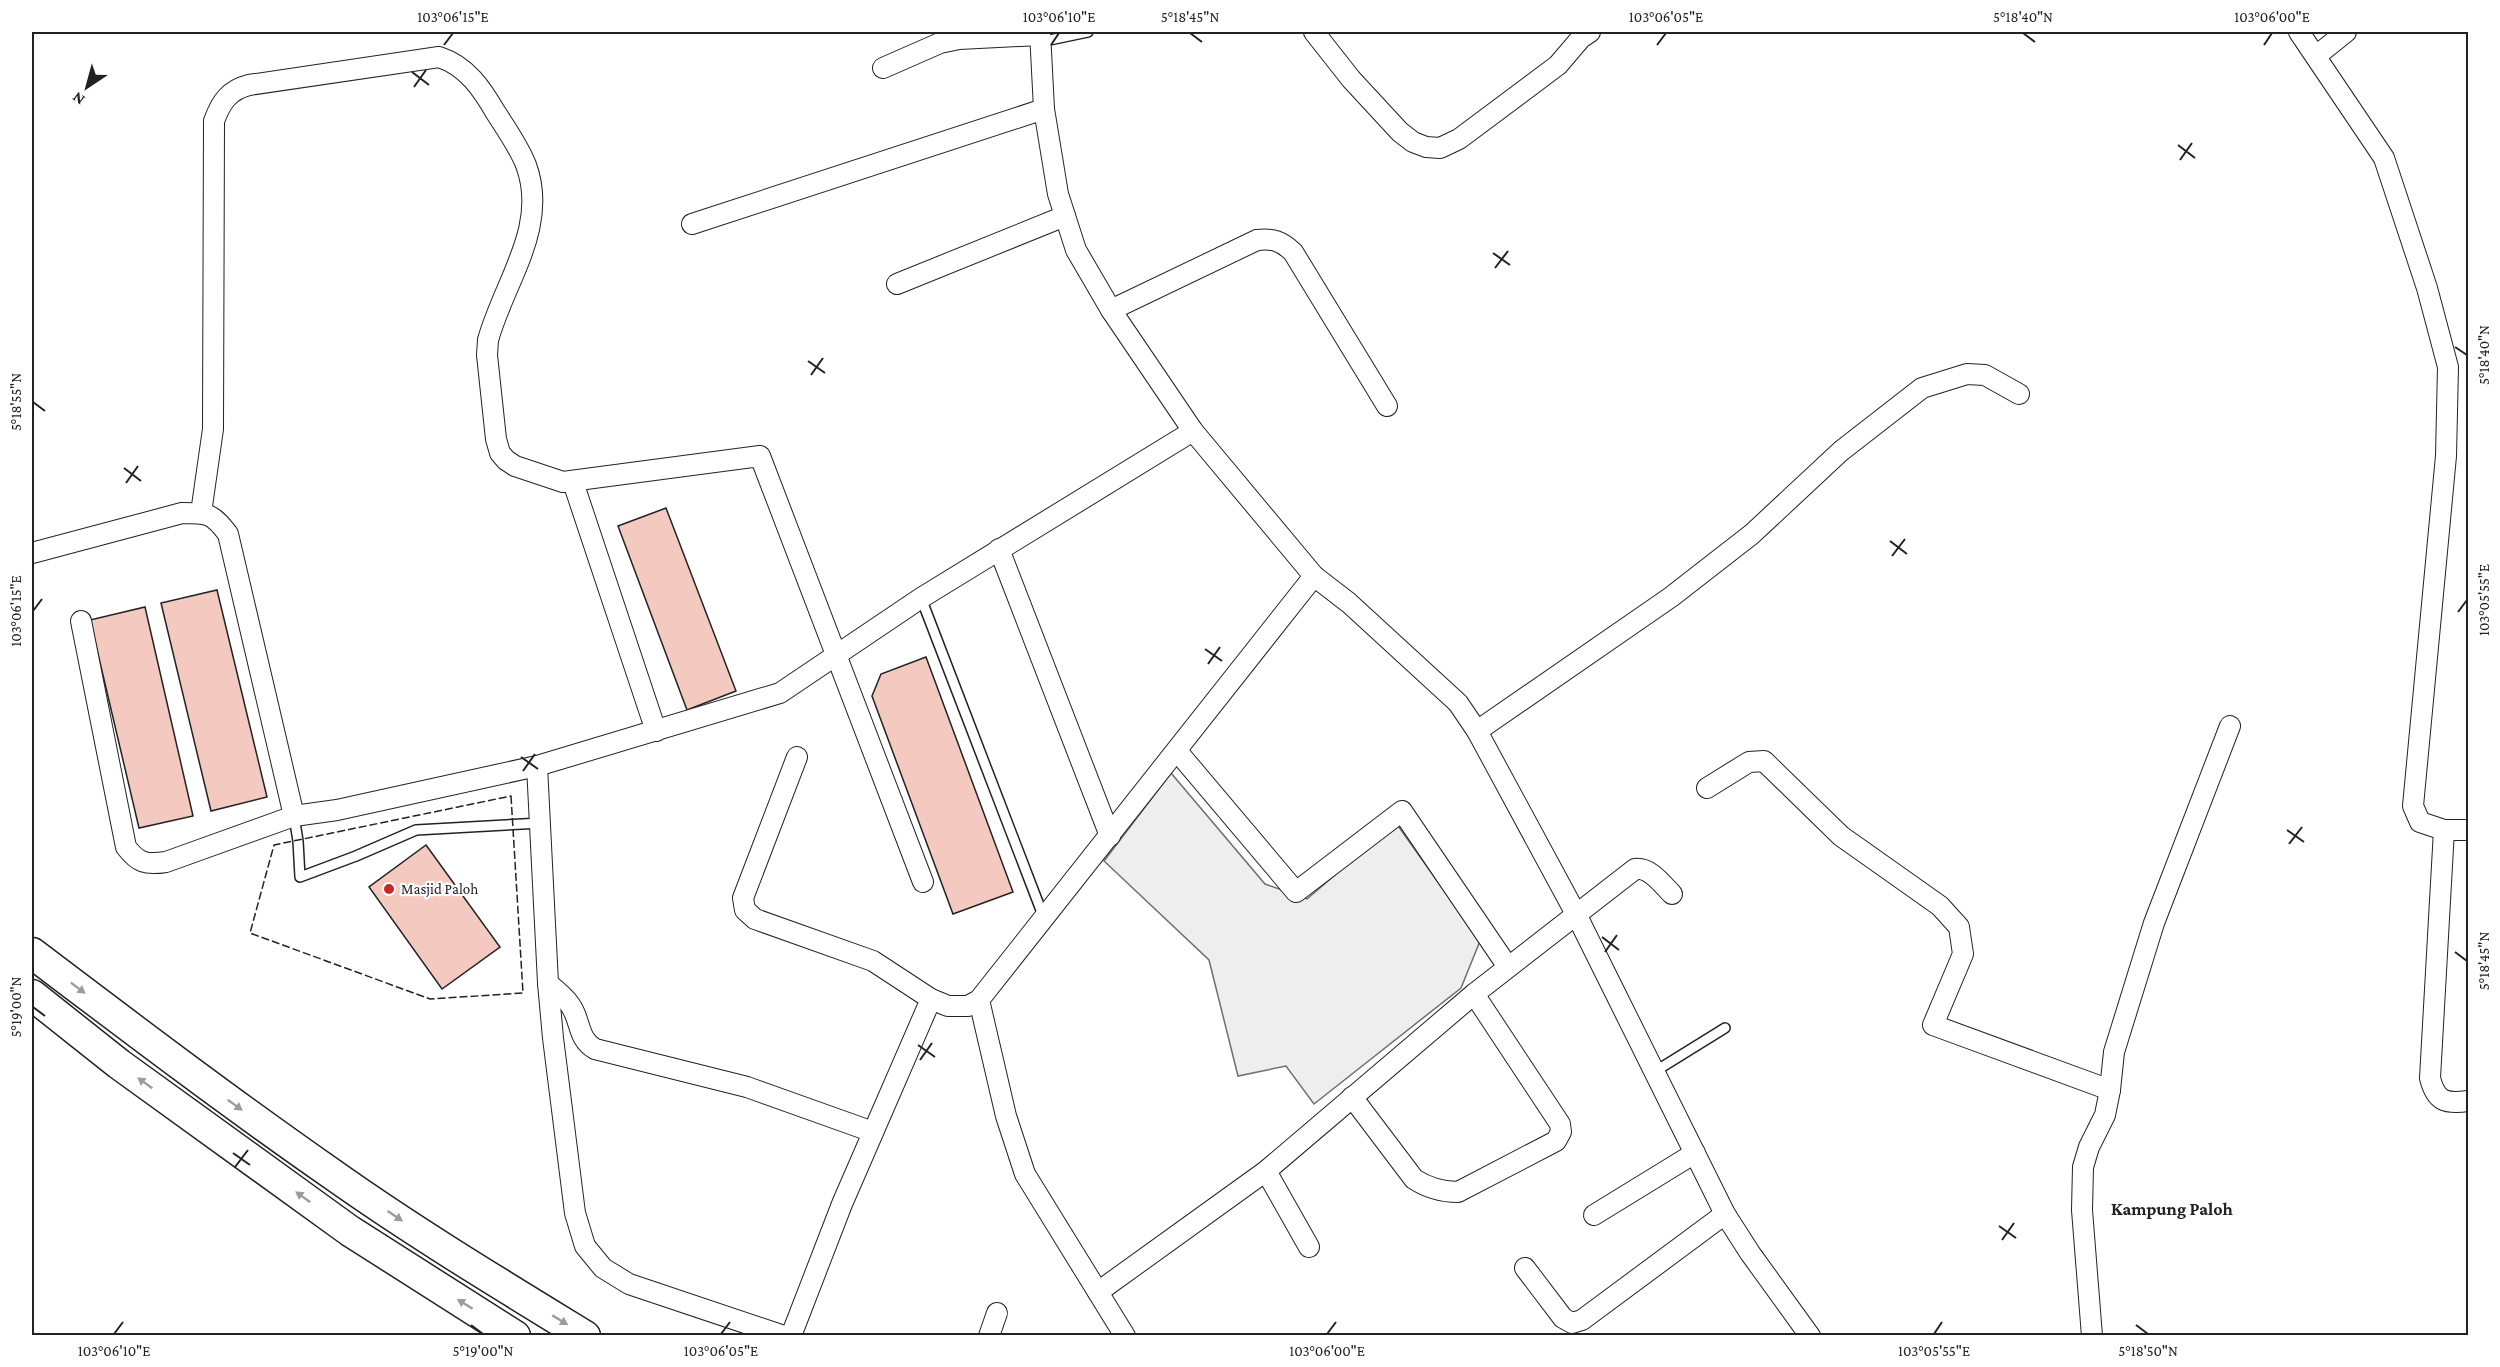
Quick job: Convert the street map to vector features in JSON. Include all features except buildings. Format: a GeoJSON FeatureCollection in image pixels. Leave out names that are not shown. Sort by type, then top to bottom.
{"type":"FeatureCollection","features":[{"type":"Feature","properties":{"kind":"main road"},"geometry":{"type":"LineString","coordinates":[[32,953],[226,1098],[334,1175],[457,1258],[585,1335]]}},
{"type":"Feature","properties":{"kind":"main road"},"geometry":{"type":"LineString","coordinates":[[32,995],[119,1064],[350,1231],[515,1335]]}},
{"type":"Feature","properties":{"kind":"street"},"geometry":{"type":"LineString","coordinates":[[1314,32],[1351,79],[1400,132],[1413,142],[1426,147],[1440,147],[1460,139],[1558,65],[1581,38],[1590,32]]}},
{"type":"Feature","properties":{"kind":"street"},"geometry":{"type":"LineString","coordinates":[[2299,32],[2384,158],[2427,288],[2448,367],[2446,456],[2413,806],[2420,822],[2444,830],[2469,830]]}},
{"type":"Feature","properties":{"kind":"street"},"geometry":{"type":"LineString","coordinates":[[2316,56],[2346,32]]}},
{"type":"Feature","properties":{"kind":"street"},"geometry":{"type":"LineString","coordinates":[[883,68],[940,43],[959,39],[1040,36],[1044,109],[1058,194],[1076,250],[1111,310],[1192,431],[1314,576],[1349,603],[1458,704],[1477,731],[1576,914],[1725,1214],[1750,1253],[1810,1335]]}},
{"type":"Feature","properties":{"kind":"street"},"geometry":{"type":"LineString","coordinates":[[201,513],[213,429],[214,121],[220,105],[229,94],[249,85],[439,57],[462,69],[481,87],[519,150],[532,189],[530,224],[526,243],[488,340],[487,355],[496,439],[500,453],[515,466],[553,480],[573,482],[760,456],[923,882]]}},
{"type":"Feature","properties":{"kind":"street"},"geometry":{"type":"LineString","coordinates":[[692,224],[1044,109]]}},
{"type":"Feature","properties":{"kind":"street"},"geometry":{"type":"LineString","coordinates":[[897,284],[1065,216]]}},
{"type":"Feature","properties":{"kind":"street"},"geometry":{"type":"LineString","coordinates":[[1111,310],[1257,240],[1269,238],[1282,243],[1293,252],[1387,406]]}},
{"type":"Feature","properties":{"kind":"street"},"geometry":{"type":"LineString","coordinates":[[1477,731],[1671,597],[1752,534],[1841,451],[1922,388],[1967,374],[1985,375],[2019,394]]}},
{"type":"Feature","properties":{"kind":"street"},"geometry":{"type":"LineString","coordinates":[[81,621],[126,847],[135,859],[151,864],[166,862],[294,816],[337,810],[537,766],[780,693],[921,598],[1192,431]]}},
{"type":"Feature","properties":{"kind":"street"},"geometry":{"type":"LineString","coordinates":[[573,482],[656,731]]}},
{"type":"Feature","properties":{"kind":"street"},"geometry":{"type":"LineString","coordinates":[[32,553],[182,513],[201,513],[216,518],[228,534],[294,816]]}},
{"type":"Feature","properties":{"kind":"street"},"geometry":{"type":"LineString","coordinates":[[999,549],[1110,836]]}},
{"type":"Feature","properties":{"kind":"street"},"geometry":{"type":"LineString","coordinates":[[797,757],[743,898],[745,910],[755,920],[873,961],[931,999],[948,1006],[968,1006],[979,1000],[1314,576]]}},
{"type":"Feature","properties":{"kind":"street"},"geometry":{"type":"LineString","coordinates":[[2092,1335],[2082,1210],[2083,1167],[2089,1147],[2105,1116],[2115,1052],[2154,923],[2230,726]]}},
{"type":"Feature","properties":{"kind":"street"},"geometry":{"type":"LineString","coordinates":[[1177,751],[1296,892],[1402,811],[1508,967]]}},
{"type":"Feature","properties":{"kind":"street"},"geometry":{"type":"LineString","coordinates":[[1707,789],[1749,762],[1764,761],[1841,836],[1940,906],[1959,927],[1963,954],[1933,1025],[2110,1090]]}},
{"type":"Feature","properties":{"kind":"street"},"geometry":{"type":"LineString","coordinates":[[537,766],[548,983],[575,1213],[585,1246],[603,1268],[628,1284],[784,1335]]}},
{"type":"Feature","properties":{"kind":"street"},"geometry":{"type":"LineString","coordinates":[[2444,830],[2430,1078],[2433,1092],[2442,1100],[2469,1101]]}},
{"type":"Feature","properties":{"kind":"street"},"geometry":{"type":"LineString","coordinates":[[1098,1292],[1266,1171],[1474,994],[1635,869],[1642,868],[1672,894]]}},
{"type":"Feature","properties":{"kind":"street"},"geometry":{"type":"LineString","coordinates":[[548,983],[571,1005],[581,1036],[595,1049],[729,1082],[873,1132]]}},
{"type":"Feature","properties":{"kind":"street"},"geometry":{"type":"LineString","coordinates":[[1352,1097],[1414,1179],[1425,1186],[1443,1192],[1458,1192],[1556,1141],[1561,1132],[1560,1124],[1474,994]]}},
{"type":"Feature","properties":{"kind":"street"},"geometry":{"type":"LineString","coordinates":[[790,1335],[842,1204],[931,999]]}},
{"type":"Feature","properties":{"kind":"street"},"geometry":{"type":"LineString","coordinates":[[979,1000],[1006,1116],[1022,1166],[1125,1335]]}},
{"type":"Feature","properties":{"kind":"street"},"geometry":{"type":"LineString","coordinates":[[1594,1215],[1695,1153]]}},
{"type":"Feature","properties":{"kind":"street"},"geometry":{"type":"LineString","coordinates":[[1266,1171],[1308,1247]]}},
{"type":"Feature","properties":{"kind":"street"},"geometry":{"type":"LineString","coordinates":[[1525,1268],[1563,1318],[1572,1323],[1582,1320],[1725,1214]]}},
{"type":"Feature","properties":{"kind":"street"},"geometry":{"type":"LineString","coordinates":[[989,1335],[998,1313]]}},
{"type":"Feature","properties":{"kind":"lane"},"geometry":{"type":"LineString","coordinates":[[1040,36],[1088,32]]}},
{"type":"Feature","properties":{"kind":"lane"},"geometry":{"type":"LineString","coordinates":[[921,598],[1044,918]]}},
{"type":"Feature","properties":{"kind":"lane"},"geometry":{"type":"LineString","coordinates":[[294,816],[300,877],[416,830],[541,823]]}},
{"type":"Feature","properties":{"kind":"lane"},"geometry":{"type":"LineString","coordinates":[[1654,1072],[1725,1028]]}},
{"type":"Feature","properties":{"kind":"shaded area"},"geometry":{"type":"Polygon","coordinates":[[[1171,773],[1265,884],[1307,899],[1396,823],[1480,941],[1461,988],[1314,1104],[1286,1066],[1238,1076],[1209,960],[1104,861],[1171,773]]]}},
{"type":"Feature","properties":{"kind":"fence"},"geometry":{"type":"LineString","coordinates":[[511,796],[523,993],[430,999],[250,933],[274,845],[511,796]]}},
{"type":"Feature","properties":{"kind":"place","name":"Masjid Paloh"},"geometry":{"type":"Point","coordinates":[389,889]}},
{"type":"Feature","properties":{"kind":"district","name":"Kampung Paloh"},"geometry":{"type":"Point","coordinates":[2172,1209]}}]}
